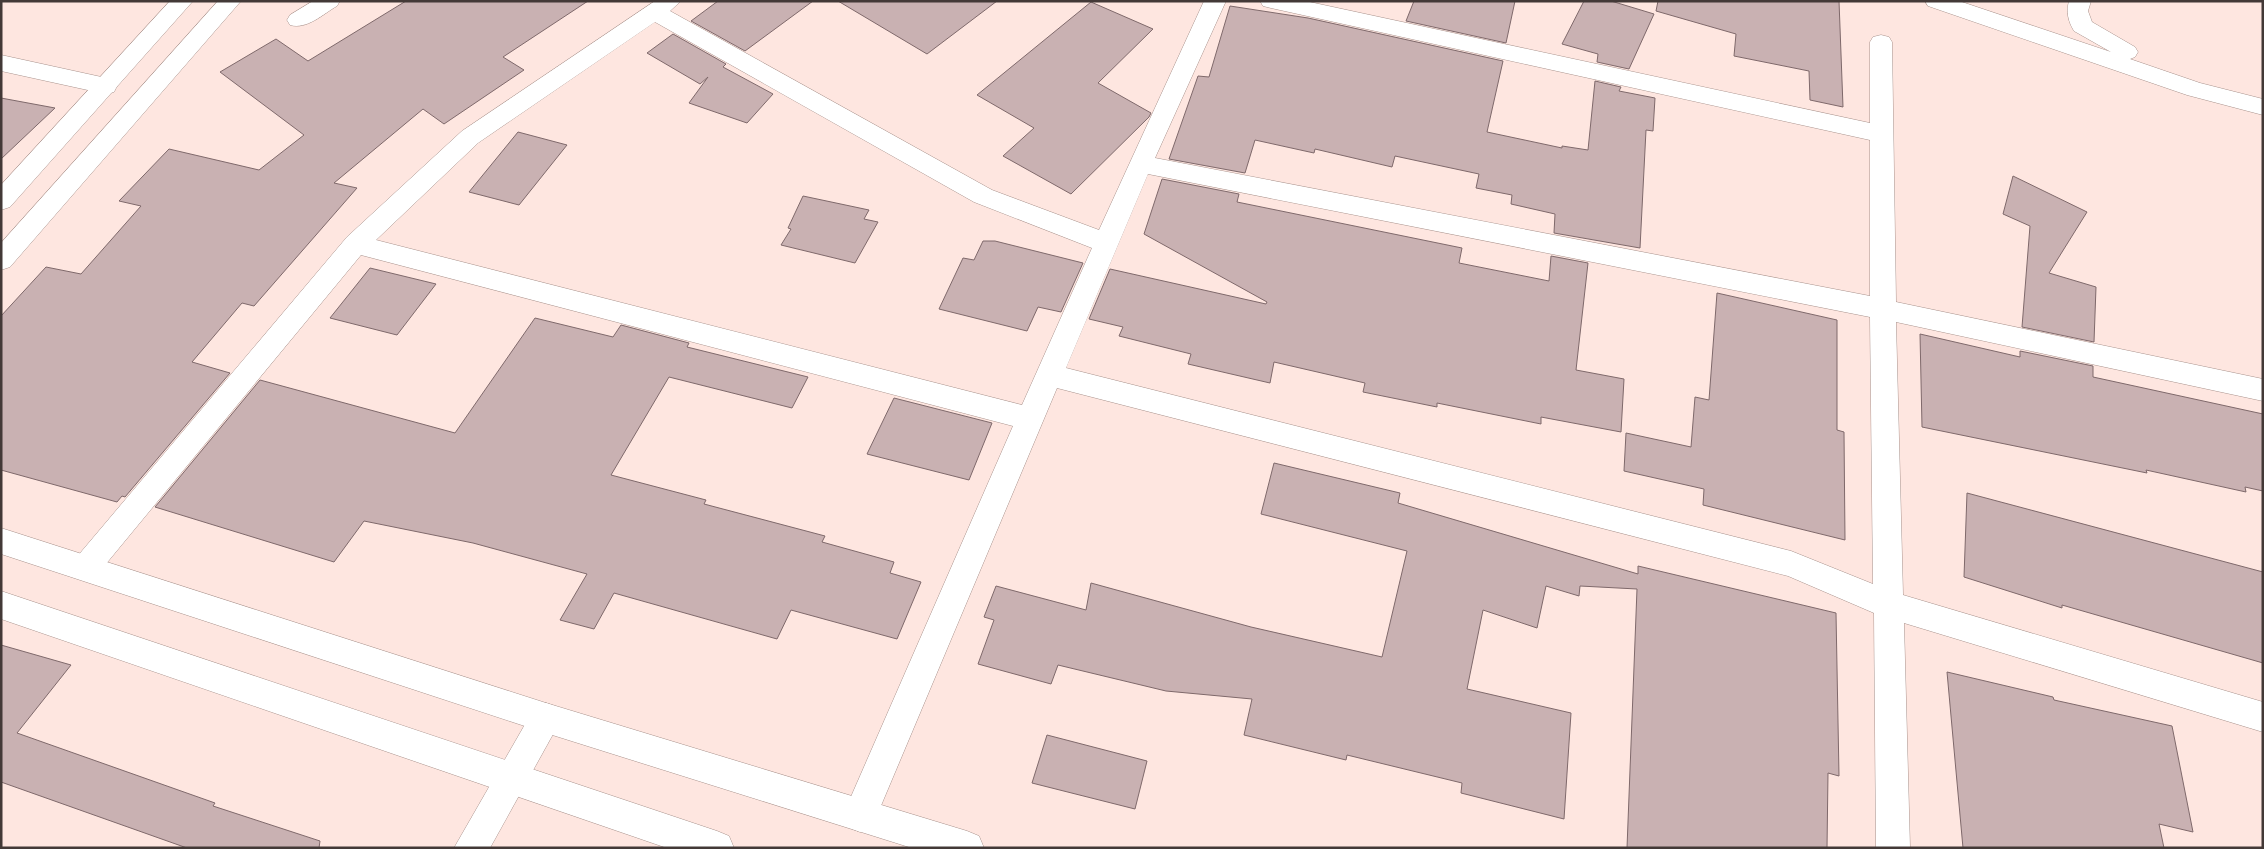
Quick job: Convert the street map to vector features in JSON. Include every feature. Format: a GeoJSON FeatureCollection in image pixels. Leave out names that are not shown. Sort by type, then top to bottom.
{"type":"FeatureCollection","features":[{"type":"Feature","properties":{"kind":"street"},"geometry":{"type":"LineString","coordinates":[[1,201],[182,1]]}},
{"type":"Feature","properties":{"kind":"street"},"geometry":{"type":"LineString","coordinates":[[1,260],[230,1]]}},
{"type":"Feature","properties":{"kind":"street"},"geometry":{"type":"LineString","coordinates":[[298,20],[329,1]]}},
{"type":"Feature","properties":{"kind":"street"},"geometry":{"type":"LineString","coordinates":[[860,815],[1140,164],[1215,1]]}},
{"type":"Feature","properties":{"kind":"street"},"geometry":{"type":"LineString","coordinates":[[1271,1],[1881,134]]}},
{"type":"Feature","properties":{"kind":"street"},"geometry":{"type":"LineString","coordinates":[[1936,1],[2196,89],[2263,107]]}},
{"type":"Feature","properties":{"kind":"street"},"geometry":{"type":"LineString","coordinates":[[2080,1],[2078,19],[2082,26],[2091,33],[2196,89]]}},
{"type":"Feature","properties":{"kind":"street"},"geometry":{"type":"LineString","coordinates":[[86,567],[356,244],[470,137],[662,7],[983,196],[1106,243]]}},
{"type":"Feature","properties":{"kind":"street"},"geometry":{"type":"LineString","coordinates":[[1881,42],[1883,309],[1893,848]]}},
{"type":"Feature","properties":{"kind":"street"},"geometry":{"type":"LineString","coordinates":[[1,63],[106,86]]}},
{"type":"Feature","properties":{"kind":"street"},"geometry":{"type":"LineString","coordinates":[[1140,164],[1883,309],[2263,390]]}},
{"type":"Feature","properties":{"kind":"street"},"geometry":{"type":"LineString","coordinates":[[356,244],[1031,419]]}},
{"type":"Feature","properties":{"kind":"street"},"geometry":{"type":"LineString","coordinates":[[1050,375],[1791,564],[1889,605],[2263,717]]}},
{"type":"Feature","properties":{"kind":"street"},"geometry":{"type":"LineString","coordinates":[[1,542],[86,567],[546,718],[967,848]]}},
{"type":"Feature","properties":{"kind":"street"},"geometry":{"type":"LineString","coordinates":[[1,605],[717,848]]}},
{"type":"Feature","properties":{"kind":"street"},"geometry":{"type":"LineString","coordinates":[[471,848],[546,718]]}},
{"type":"Feature","properties":{"kind":"building"},"geometry":{"type":"Polygon","coordinates":[[[406,1],[588,1],[503,57],[524,70],[444,124],[423,109],[334,183],[357,188],[254,306],[242,303],[192,362],[230,373],[125,497],[122,496],[117,502],[1,470],[1,316],[46,267],[81,274],[141,206],[119,201],[169,149],[259,170],[304,135],[220,72],[276,39],[308,61],[406,1]]]}},
{"type":"Feature","properties":{"kind":"building"},"geometry":{"type":"Polygon","coordinates":[[[718,1],[813,1],[745,51],[691,21],[718,1]]]}},
{"type":"Feature","properties":{"kind":"building"},"geometry":{"type":"Polygon","coordinates":[[[838,1],[997,1],[927,54],[838,1]]]}},
{"type":"Feature","properties":{"kind":"building"},"geometry":{"type":"Polygon","coordinates":[[[1414,1],[1515,1],[1506,43],[1406,21],[1414,1]]]}},
{"type":"Feature","properties":{"kind":"building"},"geometry":{"type":"Polygon","coordinates":[[[1584,1],[1611,1],[1654,14],[1629,69],[1597,62],[1598,54],[1562,44],[1584,1]]]}},
{"type":"Feature","properties":{"kind":"building"},"geometry":{"type":"Polygon","coordinates":[[[1658,1],[1839,1],[1843,107],[1810,100],[1809,71],[1734,56],[1736,34],[1656,11],[1658,1]]]}},
{"type":"Feature","properties":{"kind":"building"},"geometry":{"type":"Polygon","coordinates":[[[1091,2],[1153,29],[1098,83],[1151,113],[1071,194],[1003,156],[1034,128],[977,95],[1091,2]]]}},
{"type":"Feature","properties":{"kind":"building"},"geometry":{"type":"Polygon","coordinates":[[[1230,6],[1308,18],[1503,61],[1487,132],[1562,148],[1562,146],[1588,150],[1595,81],[1621,87],[1619,91],[1655,98],[1653,131],[1646,130],[1640,248],[1554,233],[1555,214],[1511,204],[1512,195],[1476,188],[1479,174],[1395,156],[1392,167],[1315,149],[1314,153],[1255,140],[1245,173],[1169,159],[1198,76],[1209,77],[1230,6]]]}},
{"type":"Feature","properties":{"kind":"building"},"geometry":{"type":"Polygon","coordinates":[[[673,34],[726,64],[723,67],[773,94],[747,123],[689,103],[708,77],[700,84],[647,53],[673,34]]]}},
{"type":"Feature","properties":{"kind":"building"},"geometry":{"type":"Polygon","coordinates":[[[1,98],[55,108],[1,159],[1,98]]]}},
{"type":"Feature","properties":{"kind":"building"},"geometry":{"type":"Polygon","coordinates":[[[518,132],[567,145],[519,205],[469,192],[518,132]]]}},
{"type":"Feature","properties":{"kind":"building"},"geometry":{"type":"Polygon","coordinates":[[[2013,176],[2087,212],[2049,273],[2096,287],[2094,342],[2022,327],[2030,226],[2003,214],[2013,176]]]}},
{"type":"Feature","properties":{"kind":"building"},"geometry":{"type":"Polygon","coordinates":[[[1162,179],[1239,194],[1237,202],[1462,248],[1459,263],[1549,281],[1551,256],[1588,263],[1576,370],[1624,379],[1621,432],[1541,417],[1541,424],[1437,403],[1437,407],[1363,392],[1365,383],[1274,362],[1270,383],[1188,364],[1191,354],[1119,336],[1123,327],[1089,319],[1110,269],[1266,304],[1267,302],[1144,234],[1162,179]]]}},
{"type":"Feature","properties":{"kind":"building"},"geometry":{"type":"Polygon","coordinates":[[[803,196],[869,210],[864,219],[878,222],[855,263],[781,245],[791,229],[788,228],[803,196]]]}},
{"type":"Feature","properties":{"kind":"building"},"geometry":{"type":"Polygon","coordinates":[[[983,241],[995,241],[1083,263],[1061,312],[1038,307],[1027,331],[939,309],[963,258],[974,260],[983,241]]]}},
{"type":"Feature","properties":{"kind":"building"},"geometry":{"type":"Polygon","coordinates":[[[370,268],[436,284],[397,335],[330,318],[370,268]]]}},
{"type":"Feature","properties":{"kind":"building"},"geometry":{"type":"Polygon","coordinates":[[[1717,293],[1837,320],[1837,430],[1844,432],[1845,540],[1703,505],[1704,489],[1624,471],[1626,433],[1691,447],[1695,397],[1709,400],[1717,293]]]}},
{"type":"Feature","properties":{"kind":"building"},"geometry":{"type":"Polygon","coordinates":[[[535,318],[613,337],[621,325],[689,343],[687,347],[808,377],[792,408],[669,377],[611,475],[706,500],[704,504],[825,536],[822,542],[894,562],[890,573],[921,582],[897,639],[791,610],[777,639],[614,593],[594,629],[560,620],[587,574],[473,543],[364,521],[334,562],[155,507],[260,380],[455,433],[535,318]]]}},
{"type":"Feature","properties":{"kind":"building"},"geometry":{"type":"Polygon","coordinates":[[[1920,334],[2020,357],[2020,351],[2093,366],[2093,377],[2263,414],[2263,491],[2245,487],[2246,492],[2146,470],[2147,473],[1922,427],[1920,334]]]}},
{"type":"Feature","properties":{"kind":"building"},"geometry":{"type":"Polygon","coordinates":[[[894,398],[992,423],[969,480],[867,454],[894,398]]]}},
{"type":"Feature","properties":{"kind":"building"},"geometry":{"type":"Polygon","coordinates":[[[1274,463],[1400,493],[1398,503],[1638,574],[1638,566],[1836,613],[1839,776],[1828,773],[1827,848],[1627,848],[1637,589],[1580,586],[1579,596],[1546,586],[1537,628],[1483,610],[1467,689],[1571,713],[1564,819],[1461,793],[1462,783],[1347,755],[1346,760],[1244,735],[1252,699],[1166,691],[1058,665],[1051,684],[978,664],[994,620],[984,617],[996,586],[1086,610],[1091,583],[1251,627],[1382,657],[1407,551],[1261,514],[1274,463]]]}},
{"type":"Feature","properties":{"kind":"building"},"geometry":{"type":"Polygon","coordinates":[[[1967,493],[2263,572],[2263,663],[2062,605],[2062,608],[1964,577],[1967,493]]]}},
{"type":"Feature","properties":{"kind":"building"},"geometry":{"type":"Polygon","coordinates":[[[1,645],[71,665],[17,733],[215,803],[213,806],[320,841],[319,848],[187,848],[1,782],[1,645]]]}},
{"type":"Feature","properties":{"kind":"building"},"geometry":{"type":"Polygon","coordinates":[[[1947,672],[2053,697],[2054,700],[2172,726],[2193,832],[2159,824],[2164,848],[1963,848],[1947,672]]]}},
{"type":"Feature","properties":{"kind":"building"},"geometry":{"type":"Polygon","coordinates":[[[1047,735],[1147,761],[1135,809],[1032,783],[1047,735]]]}}]}
